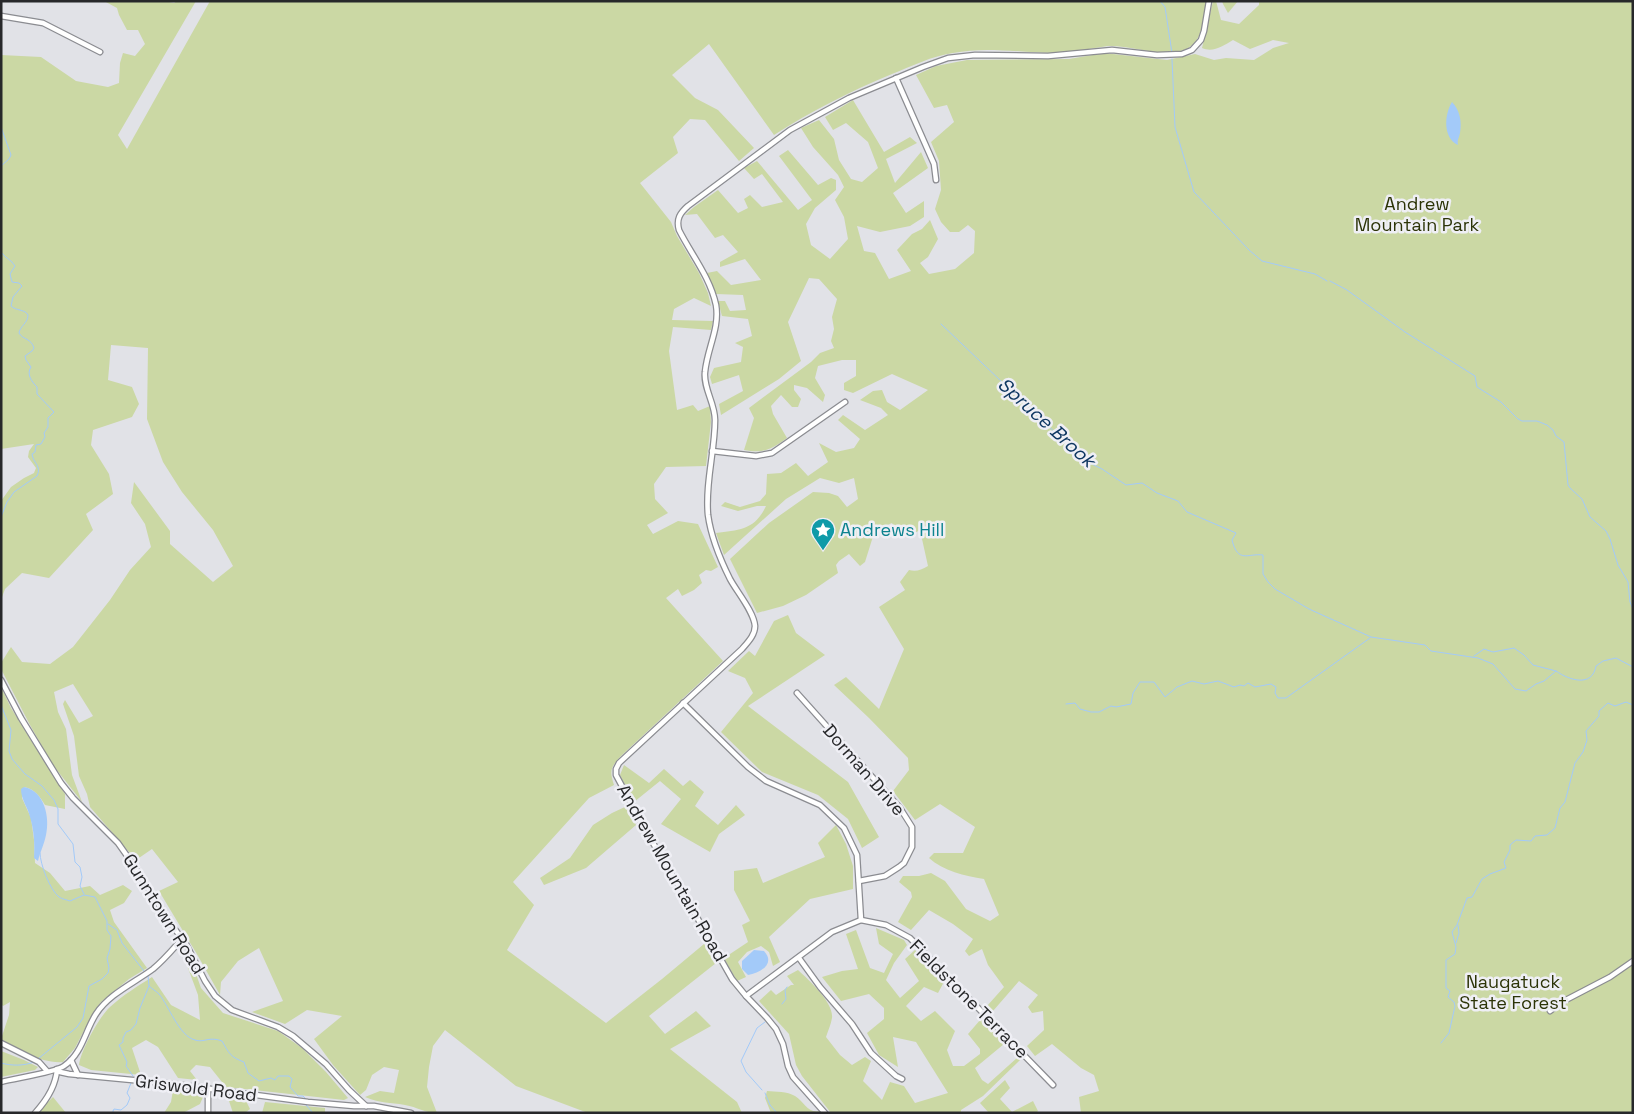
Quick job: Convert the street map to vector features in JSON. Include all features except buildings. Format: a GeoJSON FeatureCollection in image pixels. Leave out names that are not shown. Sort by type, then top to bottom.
{"type":"FeatureCollection","features":[{"type":"Feature","properties":{"kind":"street","name":"Andrew Mountain Road"},"geometry":{"type":"LineString","coordinates":[[825,1113],[793,1077],[788,1066],[783,1044],[776,1029],[729,974],[650,838],[616,775],[619,763],[742,649],[751,639],[755,628],[752,617],[725,568],[710,527],[708,498],[715,416],[705,375],[716,323],[716,307],[708,282],[679,230],[679,216],[688,206],[790,130],[848,98],[896,78],[939,61],[962,56],[1048,56],[1112,50],[1157,56],[1182,54],[1192,50],[1201,40],[1204,34],[1209,1]]}},
{"type":"Feature","properties":{"kind":"street"},"geometry":{"type":"LineString","coordinates":[[1,16],[43,23],[100,52]]}},
{"type":"Feature","properties":{"kind":"street"},"geometry":{"type":"LineString","coordinates":[[896,78],[934,164],[936,180]]}},
{"type":"Feature","properties":{"kind":"street"},"geometry":{"type":"LineString","coordinates":[[712,452],[756,456],[772,453],[845,402]]}},
{"type":"Feature","properties":{"kind":"street","name":"Gunntown Road"},"geometry":{"type":"LineString","coordinates":[[1,680],[21,718],[61,783],[73,798],[121,847],[193,955],[210,989],[221,1003],[232,1010],[278,1027],[293,1036],[326,1064],[366,1106]]}},
{"type":"Feature","properties":{"kind":"street","name":"Dorman Drive"},"geometry":{"type":"LineString","coordinates":[[797,693],[900,808],[912,827],[912,847],[904,863],[885,876],[859,881]]}},
{"type":"Feature","properties":{"kind":"street"},"geometry":{"type":"LineString","coordinates":[[683,703],[748,767],[766,781],[820,805],[844,828],[857,855],[861,920],[832,932],[800,958],[746,996]]}},
{"type":"Feature","properties":{"kind":"street","name":"Fieldstone Terrace"},"geometry":{"type":"LineString","coordinates":[[861,920],[886,925],[910,938],[1053,1085]]}},
{"type":"Feature","properties":{"kind":"street"},"geometry":{"type":"LineString","coordinates":[[1,1082],[63,1067],[71,1060],[101,1008],[158,964],[182,939]]}},
{"type":"Feature","properties":{"kind":"street"},"geometry":{"type":"LineString","coordinates":[[800,958],[820,986],[852,1024],[871,1053],[896,1076],[902,1079]]}},
{"type":"Feature","properties":{"kind":"street"},"geometry":{"type":"LineString","coordinates":[[1550,1011],[1567,999],[1610,976],[1633,961]]}},
{"type":"Feature","properties":{"kind":"street"},"geometry":{"type":"LineString","coordinates":[[1,1044],[38,1062],[47,1071]]}},
{"type":"Feature","properties":{"kind":"street"},"geometry":{"type":"LineString","coordinates":[[71,1060],[78,1075]]}},
{"type":"Feature","properties":{"kind":"street"},"geometry":{"type":"LineString","coordinates":[[35,1113],[48,1098],[57,1069]]}},
{"type":"Feature","properties":{"kind":"street","name":"Griswold Road"},"geometry":{"type":"LineString","coordinates":[[57,1069],[64,1073],[78,1075],[174,1084],[208,1090],[308,1102],[366,1106],[374,1109],[412,1113]]}},
{"type":"Feature","properties":{"kind":"street"},"geometry":{"type":"LineString","coordinates":[[208,1090],[208,1113]]}},
{"type":"Feature","properties":{"kind":"green space"},"geometry":{"type":"Polygon","coordinates":[[[104,1],[164,1],[174,3],[177,1],[196,1],[118,135],[127,149],[210,1],[1206,1],[1199,36],[1190,47],[1184,50],[1166,53],[1108,46],[1062,53],[978,50],[945,54],[861,87],[774,135],[709,44],[672,75],[695,98],[718,110],[754,148],[739,161],[705,120],[690,119],[673,137],[678,153],[640,183],[671,222],[708,293],[711,306],[694,298],[674,309],[672,320],[713,321],[711,330],[673,327],[669,351],[677,410],[693,405],[698,411],[710,406],[711,422],[706,466],[666,467],[654,484],[655,499],[668,513],[647,525],[653,534],[678,521],[698,524],[718,567],[711,571],[706,570],[699,575],[702,583],[694,590],[682,596],[678,589],[666,598],[723,661],[621,756],[612,769],[614,785],[589,798],[513,882],[534,905],[507,950],[606,1023],[704,944],[716,963],[649,1016],[665,1034],[696,1011],[711,1026],[670,1049],[737,1102],[742,1113],[588,1113],[516,1086],[445,1030],[433,1046],[427,1087],[437,1113],[405,1105],[376,1101],[365,1097],[380,1091],[394,1093],[399,1070],[384,1067],[372,1075],[366,1090],[360,1095],[333,1065],[314,1039],[342,1016],[307,1010],[285,1024],[252,1012],[283,1001],[259,948],[238,961],[221,982],[220,995],[159,891],[178,882],[152,849],[136,860],[90,807],[87,794],[79,776],[74,736],[63,704],[65,700],[79,723],[93,716],[73,684],[54,692],[58,712],[66,729],[72,775],[82,802],[52,764],[1,669],[1,663],[11,647],[22,662],[50,664],[73,647],[110,600],[130,570],[151,547],[145,524],[131,503],[134,482],[170,531],[170,544],[213,582],[233,566],[213,530],[182,492],[163,462],[147,419],[148,348],[111,345],[108,380],[132,387],[139,404],[132,417],[93,430],[91,445],[109,474],[113,494],[86,514],[93,530],[49,578],[22,573],[5,589],[1,600],[1,501],[11,487],[34,473],[36,468],[28,457],[29,451],[34,444],[1,449],[1,55],[41,57],[76,81],[108,87],[119,83],[120,63],[123,53],[135,56],[145,44],[138,30],[127,30],[117,8],[104,1]]]}},
{"type":"Feature","properties":{"kind":"green space"},"geometry":{"type":"Polygon","coordinates":[[[1213,1],[1216,1],[1221,20],[1239,24],[1259,5],[1259,1],[1633,1],[1633,1113],[1081,1113],[1079,1097],[1099,1091],[1094,1075],[1081,1068],[1052,1044],[1035,1056],[1027,1046],[1044,1030],[1043,1011],[1032,1013],[1028,1007],[1038,995],[1019,981],[993,1011],[987,1006],[1004,987],[988,965],[982,949],[969,956],[965,951],[973,939],[953,924],[929,910],[911,930],[898,922],[912,897],[911,892],[899,882],[903,876],[919,876],[931,873],[945,881],[966,909],[990,921],[999,915],[984,879],[948,870],[929,858],[934,853],[963,853],[975,827],[940,804],[915,820],[893,791],[909,770],[908,758],[834,685],[846,677],[879,709],[904,649],[879,607],[905,590],[900,582],[909,570],[914,571],[928,566],[920,530],[909,536],[897,533],[892,523],[875,530],[865,562],[860,566],[849,554],[836,565],[838,573],[806,595],[783,606],[757,613],[730,559],[769,523],[813,492],[829,493],[838,496],[847,507],[858,499],[854,478],[839,483],[820,478],[786,499],[724,555],[716,533],[746,527],[757,520],[766,506],[757,506],[738,511],[721,506],[725,502],[740,507],[760,501],[766,494],[767,474],[781,473],[796,463],[808,476],[828,462],[819,443],[836,452],[854,448],[860,439],[838,420],[843,415],[865,430],[888,415],[881,408],[860,400],[873,391],[882,390],[887,402],[900,410],[928,390],[892,374],[853,393],[844,390],[844,383],[856,376],[856,360],[842,360],[818,366],[815,378],[825,395],[823,402],[807,388],[794,385],[794,390],[801,399],[798,407],[792,407],[781,395],[771,406],[773,414],[787,438],[767,450],[744,450],[754,418],[749,408],[811,362],[820,353],[834,348],[831,341],[834,329],[832,317],[837,299],[819,279],[809,278],[788,322],[801,361],[779,379],[721,415],[719,404],[743,391],[739,375],[712,384],[710,377],[714,368],[741,362],[743,347],[735,343],[752,336],[748,319],[722,316],[718,301],[725,301],[730,311],[746,310],[743,295],[716,294],[707,273],[717,271],[731,285],[761,280],[745,259],[720,267],[720,262],[738,252],[723,235],[715,238],[697,214],[685,215],[718,190],[738,213],[748,208],[744,199],[750,195],[762,207],[783,202],[762,174],[754,179],[744,168],[757,161],[798,210],[812,200],[779,156],[788,150],[818,185],[831,178],[836,180],[836,190],[815,208],[806,224],[811,245],[830,259],[848,239],[844,217],[835,200],[844,187],[838,175],[813,147],[801,128],[819,120],[834,139],[839,160],[851,179],[862,182],[878,168],[868,142],[846,123],[833,130],[825,117],[853,100],[884,152],[910,137],[917,143],[886,159],[895,183],[921,152],[928,168],[893,193],[906,213],[924,201],[924,217],[910,226],[880,232],[857,226],[864,251],[875,253],[889,279],[911,271],[897,250],[912,234],[922,229],[930,220],[938,239],[928,257],[920,263],[929,274],[955,269],[974,253],[975,231],[968,225],[959,232],[950,232],[941,222],[935,209],[941,190],[939,161],[931,142],[954,122],[947,105],[934,108],[916,75],[936,66],[967,60],[1069,59],[1104,53],[1167,60],[1195,54],[1214,60],[1226,58],[1254,60],[1273,48],[1289,43],[1273,40],[1250,49],[1233,40],[1214,49],[1202,48],[1213,1]]]}},
{"type":"Feature","properties":{"kind":"green space"},"geometry":{"type":"Polygon","coordinates":[[[1222,1],[1238,1],[1228,13],[1222,1]]]}},
{"type":"Feature","properties":{"kind":"green space"},"geometry":{"type":"Polygon","coordinates":[[[788,615],[796,633],[825,655],[748,706],[848,782],[879,837],[862,848],[848,819],[818,795],[762,772],[721,732],[753,693],[745,678],[728,671],[749,651],[755,656],[774,621],[788,615]]]}},
{"type":"Feature","properties":{"kind":"green space"},"geometry":{"type":"Polygon","coordinates":[[[1,687],[11,708],[65,794],[65,809],[45,805],[34,791],[24,787],[22,798],[31,818],[35,863],[50,873],[65,891],[90,886],[100,895],[123,885],[132,891],[124,903],[110,910],[114,922],[147,968],[129,979],[101,1002],[75,1048],[63,1062],[47,1061],[1,1039],[9,1015],[10,1002],[3,1006],[1,1004],[1,687]]]}},
{"type":"Feature","properties":{"kind":"green space"},"geometry":{"type":"Polygon","coordinates":[[[624,765],[649,783],[664,769],[683,786],[690,780],[704,792],[695,806],[718,825],[736,805],[745,815],[719,834],[710,852],[661,824],[681,799],[660,781],[634,802],[620,775],[624,765]]]}},
{"type":"Feature","properties":{"kind":"green space"},"geometry":{"type":"Polygon","coordinates":[[[627,806],[636,825],[586,868],[544,885],[540,878],[570,858],[593,825],[627,806]]]}},
{"type":"Feature","properties":{"kind":"green space"},"geometry":{"type":"Polygon","coordinates":[[[836,825],[846,844],[853,866],[853,889],[810,899],[769,937],[780,962],[773,966],[769,952],[761,946],[747,952],[738,962],[746,977],[737,981],[724,958],[748,942],[742,925],[750,921],[734,890],[734,871],[757,868],[763,883],[825,857],[818,843],[836,825]]]}},
{"type":"Feature","properties":{"kind":"green space"},"geometry":{"type":"Polygon","coordinates":[[[876,928],[904,940],[907,945],[894,963],[886,980],[900,998],[919,981],[905,959],[915,950],[945,980],[938,993],[924,987],[906,1006],[921,1021],[935,1011],[955,1031],[947,1050],[953,1066],[964,1066],[980,1054],[980,1049],[968,1034],[981,1019],[1004,1044],[975,1068],[982,1080],[988,1084],[1018,1057],[1020,1060],[983,1096],[961,1110],[961,1113],[831,1113],[802,1076],[796,1065],[789,1034],[759,1001],[771,990],[776,995],[794,985],[787,976],[798,970],[820,992],[832,1012],[826,1037],[840,1055],[852,1065],[865,1057],[871,1061],[863,1081],[882,1100],[890,1082],[904,1086],[915,1103],[948,1093],[916,1042],[893,1037],[898,1067],[879,1055],[867,1033],[884,1019],[884,1008],[869,994],[841,1001],[822,977],[842,971],[858,969],[846,934],[856,930],[870,968],[884,973],[893,954],[879,944],[876,928]]]}},
{"type":"Feature","properties":{"kind":"green space"},"geometry":{"type":"Polygon","coordinates":[[[185,960],[191,960],[201,988],[223,1013],[278,1031],[302,1048],[348,1098],[344,1100],[226,1087],[210,1067],[196,1065],[190,1071],[197,1080],[178,1078],[158,1047],[146,1040],[132,1048],[141,1075],[91,1070],[79,1065],[96,1026],[110,1007],[152,977],[171,1005],[200,1020],[198,995],[185,960]]]}},
{"type":"Feature","properties":{"kind":"green space"},"geometry":{"type":"Polygon","coordinates":[[[1,1051],[38,1067],[35,1070],[1,1077],[1,1051]]]}},
{"type":"Feature","properties":{"kind":"green space"},"geometry":{"type":"Polygon","coordinates":[[[1005,1080],[1010,1088],[1000,1099],[1012,1112],[1033,1101],[1038,1111],[1036,1113],[989,1113],[980,1103],[1005,1080]]]}},
{"type":"Feature","properties":{"kind":"green space"},"geometry":{"type":"Polygon","coordinates":[[[173,1090],[196,1090],[203,1097],[200,1104],[183,1113],[164,1113],[171,1102],[173,1090]]]}},
{"type":"Feature","properties":{"kind":"green space"},"geometry":{"type":"Polygon","coordinates":[[[767,1091],[792,1094],[812,1111],[821,1111],[822,1113],[771,1113],[765,1098],[767,1091]]]}},
{"type":"Feature","properties":{"kind":"green space"},"geometry":{"type":"Polygon","coordinates":[[[53,1097],[66,1113],[37,1113],[53,1097]]]}},
{"type":"Feature","properties":{"kind":"green space"},"geometry":{"type":"Polygon","coordinates":[[[228,1098],[245,1099],[250,1109],[245,1113],[233,1113],[228,1098]]]}},
{"type":"Feature","properties":{"kind":"green space"},"geometry":{"type":"Polygon","coordinates":[[[265,1102],[325,1108],[325,1113],[262,1113],[265,1102]]]}},
{"type":"Feature","properties":{"kind":"water"},"geometry":{"type":"Polygon","coordinates":[[[1452,102],[1459,112],[1461,129],[1458,145],[1453,142],[1446,126],[1447,113],[1452,102]]]}},
{"type":"Feature","properties":{"kind":"water"},"geometry":{"type":"Polygon","coordinates":[[[24,787],[37,794],[46,813],[46,835],[38,861],[34,858],[32,827],[21,793],[21,789],[24,787]]]}},
{"type":"Feature","properties":{"kind":"water"},"geometry":{"type":"Polygon","coordinates":[[[754,950],[764,951],[768,960],[762,970],[748,975],[742,969],[742,961],[754,950]]]}},
{"type":"Feature","properties":{"kind":"waterway"},"geometry":{"type":"LineString","coordinates":[[1160,1],[1165,7],[1172,53]]}},
{"type":"Feature","properties":{"kind":"waterway"},"geometry":{"type":"LineString","coordinates":[[1172,59],[1175,127],[1194,192],[1249,250],[1262,261],[1315,274],[1327,281]]}},
{"type":"Feature","properties":{"kind":"waterway"},"geometry":{"type":"LineString","coordinates":[[1,127],[11,155],[1,166]]}},
{"type":"Feature","properties":{"kind":"waterway"},"geometry":{"type":"LineString","coordinates":[[1,252],[15,266],[10,274],[12,282],[19,283],[22,286],[13,297],[11,306],[28,315],[19,333],[31,342],[34,348],[25,356],[31,367],[29,372],[30,378],[37,387],[37,394],[54,412],[48,418],[48,427],[44,433],[45,437],[41,444],[36,445],[35,452],[32,454],[38,467],[37,476],[14,492],[7,502],[1,517]]}},
{"type":"Feature","properties":{"kind":"waterway"},"geometry":{"type":"LineString","coordinates":[[1330,281],[1347,290],[1405,332],[1475,376],[1477,387],[1501,402],[1518,419],[1522,421],[1537,421],[1553,430],[1556,436],[1564,442],[1568,485],[1582,499],[1590,517],[1606,531],[1618,565],[1628,582],[1630,602],[1633,609]]}},
{"type":"Feature","properties":{"kind":"waterway","name":"Spruce Brook"},"geometry":{"type":"LineString","coordinates":[[941,324],[1084,460],[1126,485],[1142,483],[1157,493],[1178,501],[1187,512],[1236,533],[1232,540],[1237,552],[1244,556],[1263,555],[1263,574],[1268,582],[1275,589],[1309,609],[1371,637],[1425,645],[1431,651],[1478,658],[1493,664],[1515,689],[1526,691],[1544,681],[1556,671],[1573,679],[1585,680],[1594,673],[1596,666],[1603,661],[1616,658],[1633,667]]}},
{"type":"Feature","properties":{"kind":"waterway"},"geometry":{"type":"LineString","coordinates":[[1066,704],[1075,703],[1080,709],[1091,712],[1099,712],[1111,706],[1131,704],[1133,693],[1140,682],[1154,682],[1165,697],[1177,687],[1192,681],[1204,684],[1218,681],[1234,687],[1244,686],[1248,683],[1255,687],[1271,684],[1276,687],[1275,693],[1278,698],[1286,698],[1370,638]]}},
{"type":"Feature","properties":{"kind":"waterway"},"geometry":{"type":"LineString","coordinates":[[1474,656],[1484,649],[1493,652],[1514,648],[1533,665],[1556,671]]}},
{"type":"Feature","properties":{"kind":"waterway"},"geometry":{"type":"LineString","coordinates":[[1441,1043],[1449,1033],[1455,1006],[1454,1002],[1448,997],[1450,991],[1446,988],[1446,960],[1455,954],[1456,947],[1452,932],[1457,925],[1467,898],[1472,897],[1482,879],[1506,868],[1504,862],[1510,850],[1510,845],[1516,840],[1531,841],[1535,836],[1547,835],[1555,828],[1560,808],[1565,802],[1575,763],[1583,752],[1587,740],[1586,731],[1599,716],[1599,711],[1608,703],[1615,706],[1626,702],[1633,705]]}},
{"type":"Feature","properties":{"kind":"waterway"},"geometry":{"type":"LineString","coordinates":[[1,705],[11,730],[9,751],[12,759],[25,774],[42,786],[54,800],[58,809],[58,824],[73,844],[75,862],[80,867],[82,877],[80,886],[84,894]]}},
{"type":"Feature","properties":{"kind":"waterway"},"geometry":{"type":"LineString","coordinates":[[38,1059],[77,1027],[83,1018],[89,986],[102,979],[108,973],[107,958],[111,936],[107,930],[107,921],[95,897],[84,895],[70,901],[60,898],[56,894],[46,876],[40,853]]}},
{"type":"Feature","properties":{"kind":"waterway"},"geometry":{"type":"LineString","coordinates":[[108,924],[117,930],[122,943],[144,971]]}},
{"type":"Feature","properties":{"kind":"waterway"},"geometry":{"type":"LineString","coordinates":[[1456,943],[1459,933],[1458,925]]}},
{"type":"Feature","properties":{"kind":"waterway"},"geometry":{"type":"LineString","coordinates":[[133,1076],[126,1066],[127,1062],[119,1045],[123,1042],[126,1032],[131,1030],[136,1024],[149,986],[148,976]]}},
{"type":"Feature","properties":{"kind":"waterway"},"geometry":{"type":"LineString","coordinates":[[149,986],[163,999],[179,1027],[189,1037],[198,1041],[214,1039],[222,1041],[230,1054],[244,1062],[248,1073],[259,1081],[271,1078],[275,1080],[278,1076],[289,1076],[292,1079],[290,1087],[298,1096],[303,1096],[306,1099]]}},
{"type":"Feature","properties":{"kind":"waterway"},"geometry":{"type":"LineString","coordinates":[[782,1004],[786,999],[785,990],[787,987]]}},
{"type":"Feature","properties":{"kind":"waterway"},"geometry":{"type":"LineString","coordinates":[[762,1090],[746,1072],[741,1061],[757,1028],[765,1022]]}},
{"type":"Feature","properties":{"kind":"waterway"},"geometry":{"type":"LineString","coordinates":[[1,1063],[18,1065],[34,1062]]}},
{"type":"Feature","properties":{"kind":"waterway"},"geometry":{"type":"LineString","coordinates":[[113,1113],[114,1109],[121,1110],[127,1105],[130,1098],[127,1093],[131,1083]]}},
{"type":"Feature","properties":{"kind":"waterway"},"geometry":{"type":"LineString","coordinates":[[765,1093],[770,1105],[777,1113]]}},
{"type":"Feature","properties":{"kind":"waterway"},"geometry":{"type":"LineString","coordinates":[[306,1105],[313,1113]]}},
{"type":"Feature","properties":{"kind":"place","name":"Andrews Hill"},"geometry":{"type":"Point","coordinates":[823,551]}},
{"type":"Feature","properties":{"kind":"park label","name":"Andrew Mountain Park"},"geometry":{"type":"Point","coordinates":[1417,214]}},
{"type":"Feature","properties":{"kind":"park label","name":"Naugatuck State Forest"},"geometry":{"type":"Point","coordinates":[1513,992]}}]}
